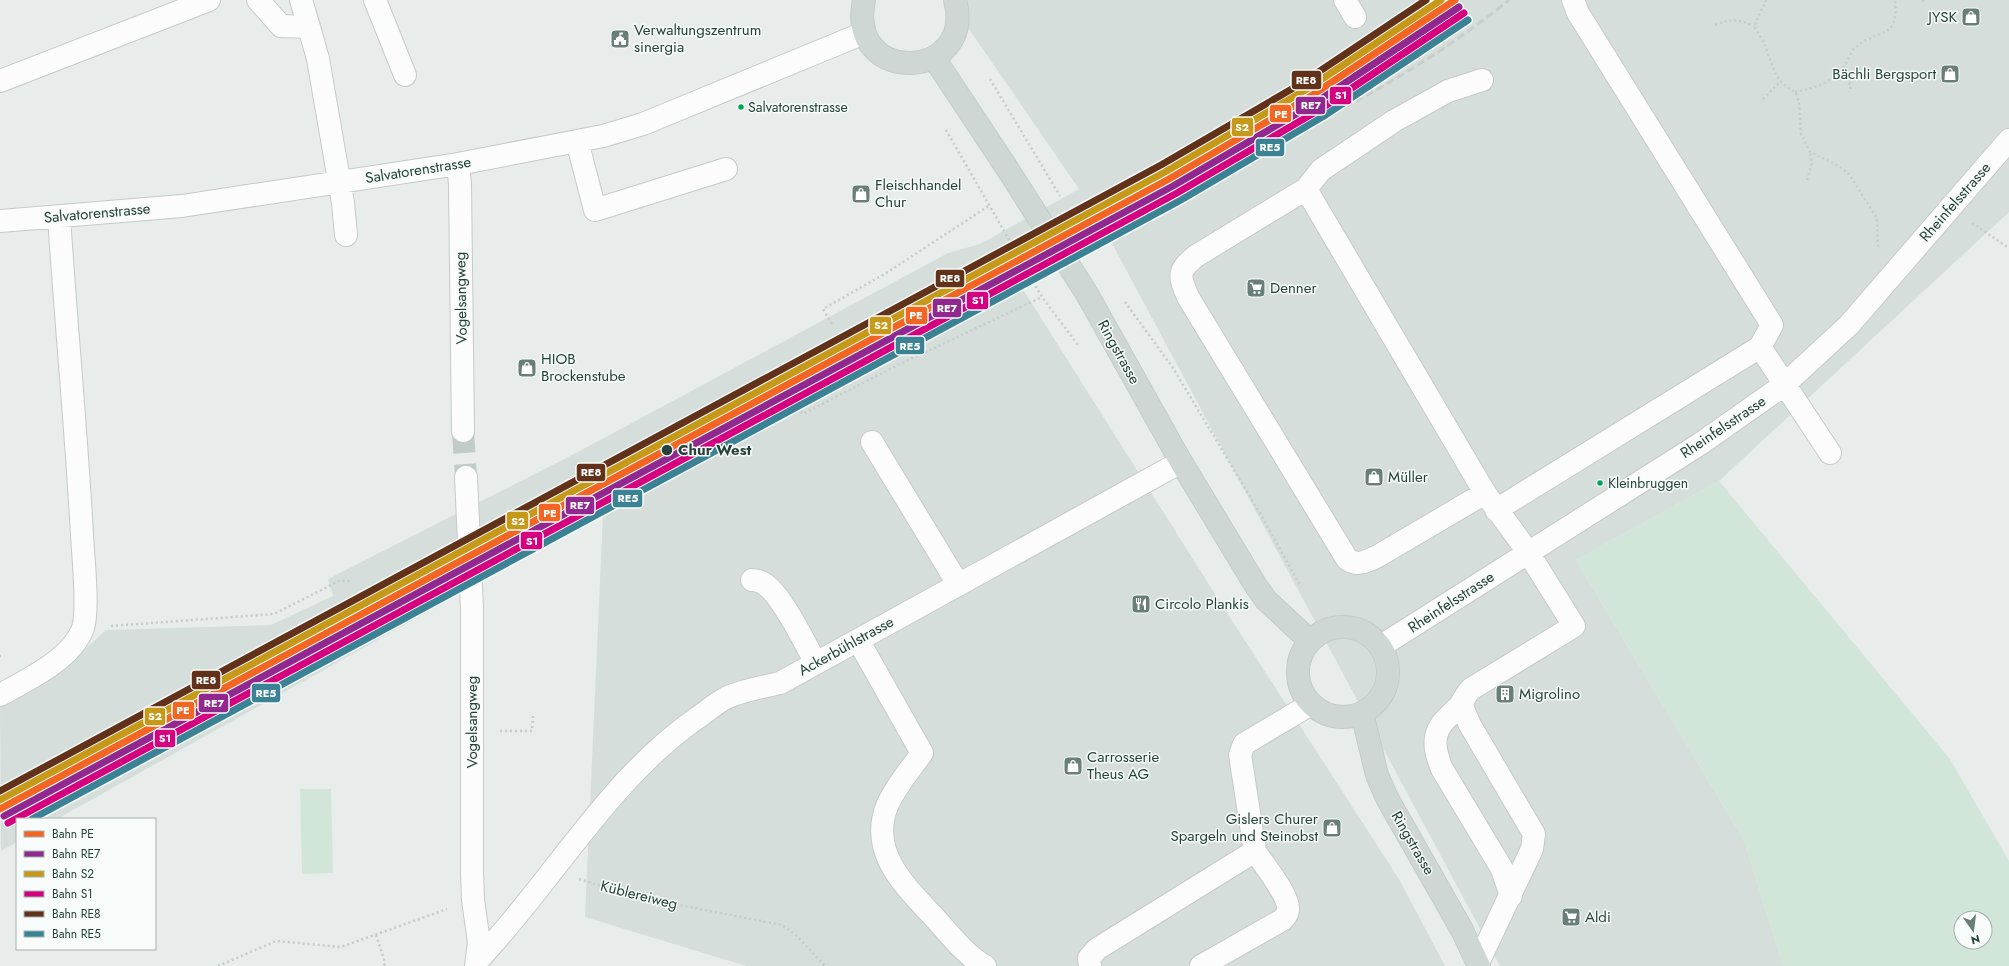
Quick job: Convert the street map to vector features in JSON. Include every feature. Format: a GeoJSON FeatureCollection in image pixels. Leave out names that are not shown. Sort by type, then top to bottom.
{"type":"FeatureCollection","features":[{"type":"Feature","properties":{"kind":"main road"},"geometry":{"type":"LineString","coordinates":[[864,0],[861,22],[864,33],[876,50],[894,61],[914,64],[934,58],[950,42],[955,33],[958,16],[956,0]]}},
{"type":"Feature","properties":{"kind":"main road","name":"Ringstrasse"},"geometry":{"type":"LineString","coordinates":[[934,58],[1004,162],[1086,294],[1180,462],[1256,586],[1278,612],[1310,641]]}},
{"type":"Feature","properties":{"kind":"main road"},"geometry":{"type":"LineString","coordinates":[[1347,626],[1372,636],[1381,646],[1388,664],[1387,684],[1382,696],[1373,706],[1362,713],[1348,717],[1334,716],[1321,712],[1311,704],[1302,692],[1298,679],[1298,665],[1302,652],[1310,641],[1320,632],[1333,627],[1347,626]]}},
{"type":"Feature","properties":{"kind":"main road","name":"Ringstrasse"},"geometry":{"type":"LineString","coordinates":[[1362,713],[1377,775],[1384,792],[1462,930],[1479,965]]}},
{"type":"Feature","properties":{"kind":"street"},"geometry":{"type":"LineString","coordinates":[[0,81],[209,0]]}},
{"type":"Feature","properties":{"kind":"street"},"geometry":{"type":"LineString","coordinates":[[258,0],[281,26],[309,27]]}},
{"type":"Feature","properties":{"kind":"street"},"geometry":{"type":"LineString","coordinates":[[301,0],[318,59],[340,183],[346,234]]}},
{"type":"Feature","properties":{"kind":"street"},"geometry":{"type":"LineString","coordinates":[[375,0],[405,75]]}},
{"type":"Feature","properties":{"kind":"street"},"geometry":{"type":"LineString","coordinates":[[1482,80],[1448,91],[1394,121],[1321,170],[1306,189],[1184,265],[1181,273],[1182,284],[1188,297],[1347,559],[1352,563],[1362,563],[1378,556],[1491,501],[1760,347],[1772,326],[1578,13],[1573,0]]}},
{"type":"Feature","properties":{"kind":"street","name":"Salvatorenstrasse"},"geometry":{"type":"LineString","coordinates":[[0,221],[182,206],[458,164],[603,136],[643,124],[864,33]]}},
{"type":"Feature","properties":{"kind":"street","name":"Rheinfelsstrasse"},"geometry":{"type":"LineString","coordinates":[[1381,646],[1700,444],[1784,385],[1849,325],[2009,140]]}},
{"type":"Feature","properties":{"kind":"street"},"geometry":{"type":"LineString","coordinates":[[577,141],[595,210],[726,169]]}},
{"type":"Feature","properties":{"kind":"street","name":"Vogelsangweg"},"geometry":{"type":"LineString","coordinates":[[458,164],[460,184],[463,431]]}},
{"type":"Feature","properties":{"kind":"street"},"geometry":{"type":"LineString","coordinates":[[1306,189],[1491,501],[1528,552],[1574,626],[1471,689],[1462,702],[1442,722],[1435,738],[1436,756],[1442,770],[1502,869],[1510,896]]}},
{"type":"Feature","properties":{"kind":"street"},"geometry":{"type":"LineString","coordinates":[[0,695],[44,670],[67,652],[83,628],[85,604],[79,473],[59,217]]}},
{"type":"Feature","properties":{"kind":"street"},"geometry":{"type":"LineString","coordinates":[[1760,347],[1830,453]]}},
{"type":"Feature","properties":{"kind":"street"},"geometry":{"type":"LineString","coordinates":[[872,442],[958,584]]}},
{"type":"Feature","properties":{"kind":"street","name":"Ackerbühlstrasse"},"geometry":{"type":"LineString","coordinates":[[550,873],[630,775],[653,752],[682,728],[725,698],[780,683],[1180,462]]}},
{"type":"Feature","properties":{"kind":"street","name":"Vogelsangweg"},"geometry":{"type":"LineString","coordinates":[[466,477],[472,609],[473,900],[479,942],[477,963]]}},
{"type":"Feature","properties":{"kind":"street"},"geometry":{"type":"LineString","coordinates":[[752,580],[761,582],[772,591],[816,663]]}},
{"type":"Feature","properties":{"kind":"street"},"geometry":{"type":"LineString","coordinates":[[858,640],[922,753],[887,806],[882,823],[884,852],[892,869],[906,888],[961,946],[985,966]]}},
{"type":"Feature","properties":{"kind":"street"},"geometry":{"type":"LineString","coordinates":[[1462,702],[1462,709],[1470,725],[1534,834],[1532,849],[1479,965]]}},
{"type":"Feature","properties":{"kind":"street"},"geometry":{"type":"LineString","coordinates":[[1201,966],[1282,920],[1286,916],[1288,911],[1286,897],[1255,851],[1240,755],[1244,744],[1311,704]]}},
{"type":"Feature","properties":{"kind":"street"},"geometry":{"type":"LineString","coordinates":[[1090,966],[1089,958],[1097,949],[1255,851]]}},
{"type":"Feature","properties":{"kind":"street"},"geometry":{"type":"LineString","coordinates":[[477,963],[533,898],[550,873]]}},
{"type":"Feature","properties":{"kind":"path"},"geometry":{"type":"LineString","coordinates":[[1754,26],[1766,0]]}},
{"type":"Feature","properties":{"kind":"path"},"geometry":{"type":"LineString","coordinates":[[1795,92],[1824,83],[1837,74],[1845,65],[1856,47],[1887,32],[1894,22],[1896,13],[1895,0]]}},
{"type":"Feature","properties":{"kind":"path"},"geometry":{"type":"LineString","coordinates":[[1923,0],[1924,5]]}},
{"type":"Feature","properties":{"kind":"path"},"geometry":{"type":"LineString","coordinates":[[1715,25],[1727,20],[1732,20],[1754,26],[1764,43],[1776,75],[1795,92],[1799,101],[1801,134],[1810,152],[1812,163],[1807,180]]}},
{"type":"Feature","properties":{"kind":"path"},"geometry":{"type":"LineString","coordinates":[[1837,74],[1845,78],[1851,85],[1849,92]]}},
{"type":"Feature","properties":{"kind":"path"},"geometry":{"type":"LineString","coordinates":[[990,79],[1062,200]]}},
{"type":"Feature","properties":{"kind":"path"},"geometry":{"type":"LineString","coordinates":[[1763,99],[1781,81]]}},
{"type":"Feature","properties":{"kind":"path"},"geometry":{"type":"LineString","coordinates":[[944,126],[1042,297],[1078,346]]}},
{"type":"Feature","properties":{"kind":"path"},"geometry":{"type":"LineString","coordinates":[[1810,152],[1839,166],[1849,174],[1858,187],[1877,218],[1878,253]]}},
{"type":"Feature","properties":{"kind":"path"},"geometry":{"type":"LineString","coordinates":[[832,324],[823,308],[888,272],[990,205]]}},
{"type":"Feature","properties":{"kind":"path"},"geometry":{"type":"LineString","coordinates":[[1950,209],[2009,248]]}},
{"type":"Feature","properties":{"kind":"path"},"geometry":{"type":"LineString","coordinates":[[794,398],[803,414],[896,366],[1042,297]]}},
{"type":"Feature","properties":{"kind":"path"},"geometry":{"type":"LineString","coordinates":[[1124,300],[1173,368],[1261,515],[1301,587]]}},
{"type":"Feature","properties":{"kind":"path"},"geometry":{"type":"LineString","coordinates":[[83,628],[274,614],[339,582],[351,581]]}},
{"type":"Feature","properties":{"kind":"path"},"geometry":{"type":"LineString","coordinates":[[472,730],[532,731],[533,714]]}},
{"type":"Feature","properties":{"kind":"path","name":"Küblereiweg"},"geometry":{"type":"LineString","coordinates":[[550,873],[566,875],[638,897],[782,925],[795,934],[825,966]]}},
{"type":"Feature","properties":{"kind":"path"},"geometry":{"type":"LineString","coordinates":[[218,966],[276,941],[341,948],[473,900]]}},
{"type":"Feature","properties":{"kind":"path"},"geometry":{"type":"LineString","coordinates":[[376,935],[385,962],[384,966]]}},
{"type":"Feature","properties":{"kind":"shaded area"},"geometry":{"type":"Polygon","coordinates":[[[949,0],[2009,0],[2009,212],[1719,481],[1576,560],[1744,840],[1783,966],[1500,966],[1102,225],[1014,275],[1222,605],[1399,879],[1445,966],[746,966],[585,917],[603,514],[59,818],[16,818],[16,843],[1,851],[0,707],[66,667],[106,630],[271,625],[333,596],[328,579],[574,454],[948,253],[980,244],[1079,189],[949,0]]]}},
{"type":"Feature","properties":{"kind":"green space"},"geometry":{"type":"Polygon","coordinates":[[[1719,481],[1950,759],[2009,861],[2009,966],[1783,966],[1744,840],[1576,560],[1719,481]]]}},
{"type":"Feature","properties":{"kind":"green space"},"geometry":{"type":"Polygon","coordinates":[[[300,789],[331,789],[333,873],[302,874],[300,789]]]}},
{"type":"Feature","properties":{"kind":"tunnel"},"geometry":{"type":"LineString","coordinates":[[463,431],[466,477]]}},
{"type":"Feature","properties":{"kind":"railway"},"geometry":{"type":"LineString","coordinates":[[1072,232],[1098,219],[1260,148],[1345,107],[1402,75],[1430,57],[1457,39],[1509,0]]}},
{"type":"Feature","properties":{"kind":"rail line","name":"RE8"},"geometry":{"type":"LineString","coordinates":[[0,791],[1161,165],[1302,83],[1426,0]]}},
{"type":"Feature","properties":{"kind":"rail line","name":"S2"},"geometry":{"type":"LineString","coordinates":[[0,800],[1165,172],[1307,89],[1441,0]]}},
{"type":"Feature","properties":{"kind":"rail line","name":"PE"},"geometry":{"type":"LineString","coordinates":[[0,809],[1169,179],[1311,96],[1455,0]]}},
{"type":"Feature","properties":{"kind":"rail line","name":"RE7"},"geometry":{"type":"LineString","coordinates":[[4,816],[1173,186],[1315,103],[1459,7]]}},
{"type":"Feature","properties":{"kind":"rail line","name":"S1"},"geometry":{"type":"LineString","coordinates":[[17,818],[1177,193],[1319,110],[1464,13]]}},
{"type":"Feature","properties":{"kind":"rail line","name":"RE5"},"geometry":{"type":"LineString","coordinates":[[34,818],[1181,200],[1324,116],[1468,20]]}},
{"type":"Feature","properties":{"kind":"rail line","name":"S1"},"geometry":{"type":"LineString","coordinates":[[8,823],[16,819]]}},
{"type":"Feature","properties":{"kind":"place","name":"JYSK"},"geometry":{"type":"Point","coordinates":[1971,17]}},
{"type":"Feature","properties":{"kind":"place","name":"Verwaltungszentrum sinergia"},"geometry":{"type":"Point","coordinates":[620,39]}},
{"type":"Feature","properties":{"kind":"place","name":"Bächli Bergsport"},"geometry":{"type":"Point","coordinates":[1950,74]}},
{"type":"Feature","properties":{"kind":"place","name":"Salvatorenstrasse"},"geometry":{"type":"Point","coordinates":[741,107]}},
{"type":"Feature","properties":{"kind":"place","name":"Fleischhandel Chur"},"geometry":{"type":"Point","coordinates":[861,194]}},
{"type":"Feature","properties":{"kind":"place","name":"Denner"},"geometry":{"type":"Point","coordinates":[1256,288]}},
{"type":"Feature","properties":{"kind":"place","name":"HIOB Brockenstube"},"geometry":{"type":"Point","coordinates":[527,368]}},
{"type":"Feature","properties":{"kind":"place","name":"Chur West"},"geometry":{"type":"Point","coordinates":[667,450]}},
{"type":"Feature","properties":{"kind":"place","name":"Müller"},"geometry":{"type":"Point","coordinates":[1374,477]}},
{"type":"Feature","properties":{"kind":"place","name":"Kleinbruggen"},"geometry":{"type":"Point","coordinates":[1600,483]}},
{"type":"Feature","properties":{"kind":"place","name":"Circolo Plankis"},"geometry":{"type":"Point","coordinates":[1141,604]}},
{"type":"Feature","properties":{"kind":"place","name":"Migrolino"},"geometry":{"type":"Point","coordinates":[1505,694]}},
{"type":"Feature","properties":{"kind":"place","name":"Carrosserie Theus AG"},"geometry":{"type":"Point","coordinates":[1073,766]}},
{"type":"Feature","properties":{"kind":"place","name":"Gislers Churer Spargeln und Steinobst"},"geometry":{"type":"Point","coordinates":[1332,828]}},
{"type":"Feature","properties":{"kind":"place","name":"Aldi"},"geometry":{"type":"Point","coordinates":[1571,917]}}]}
